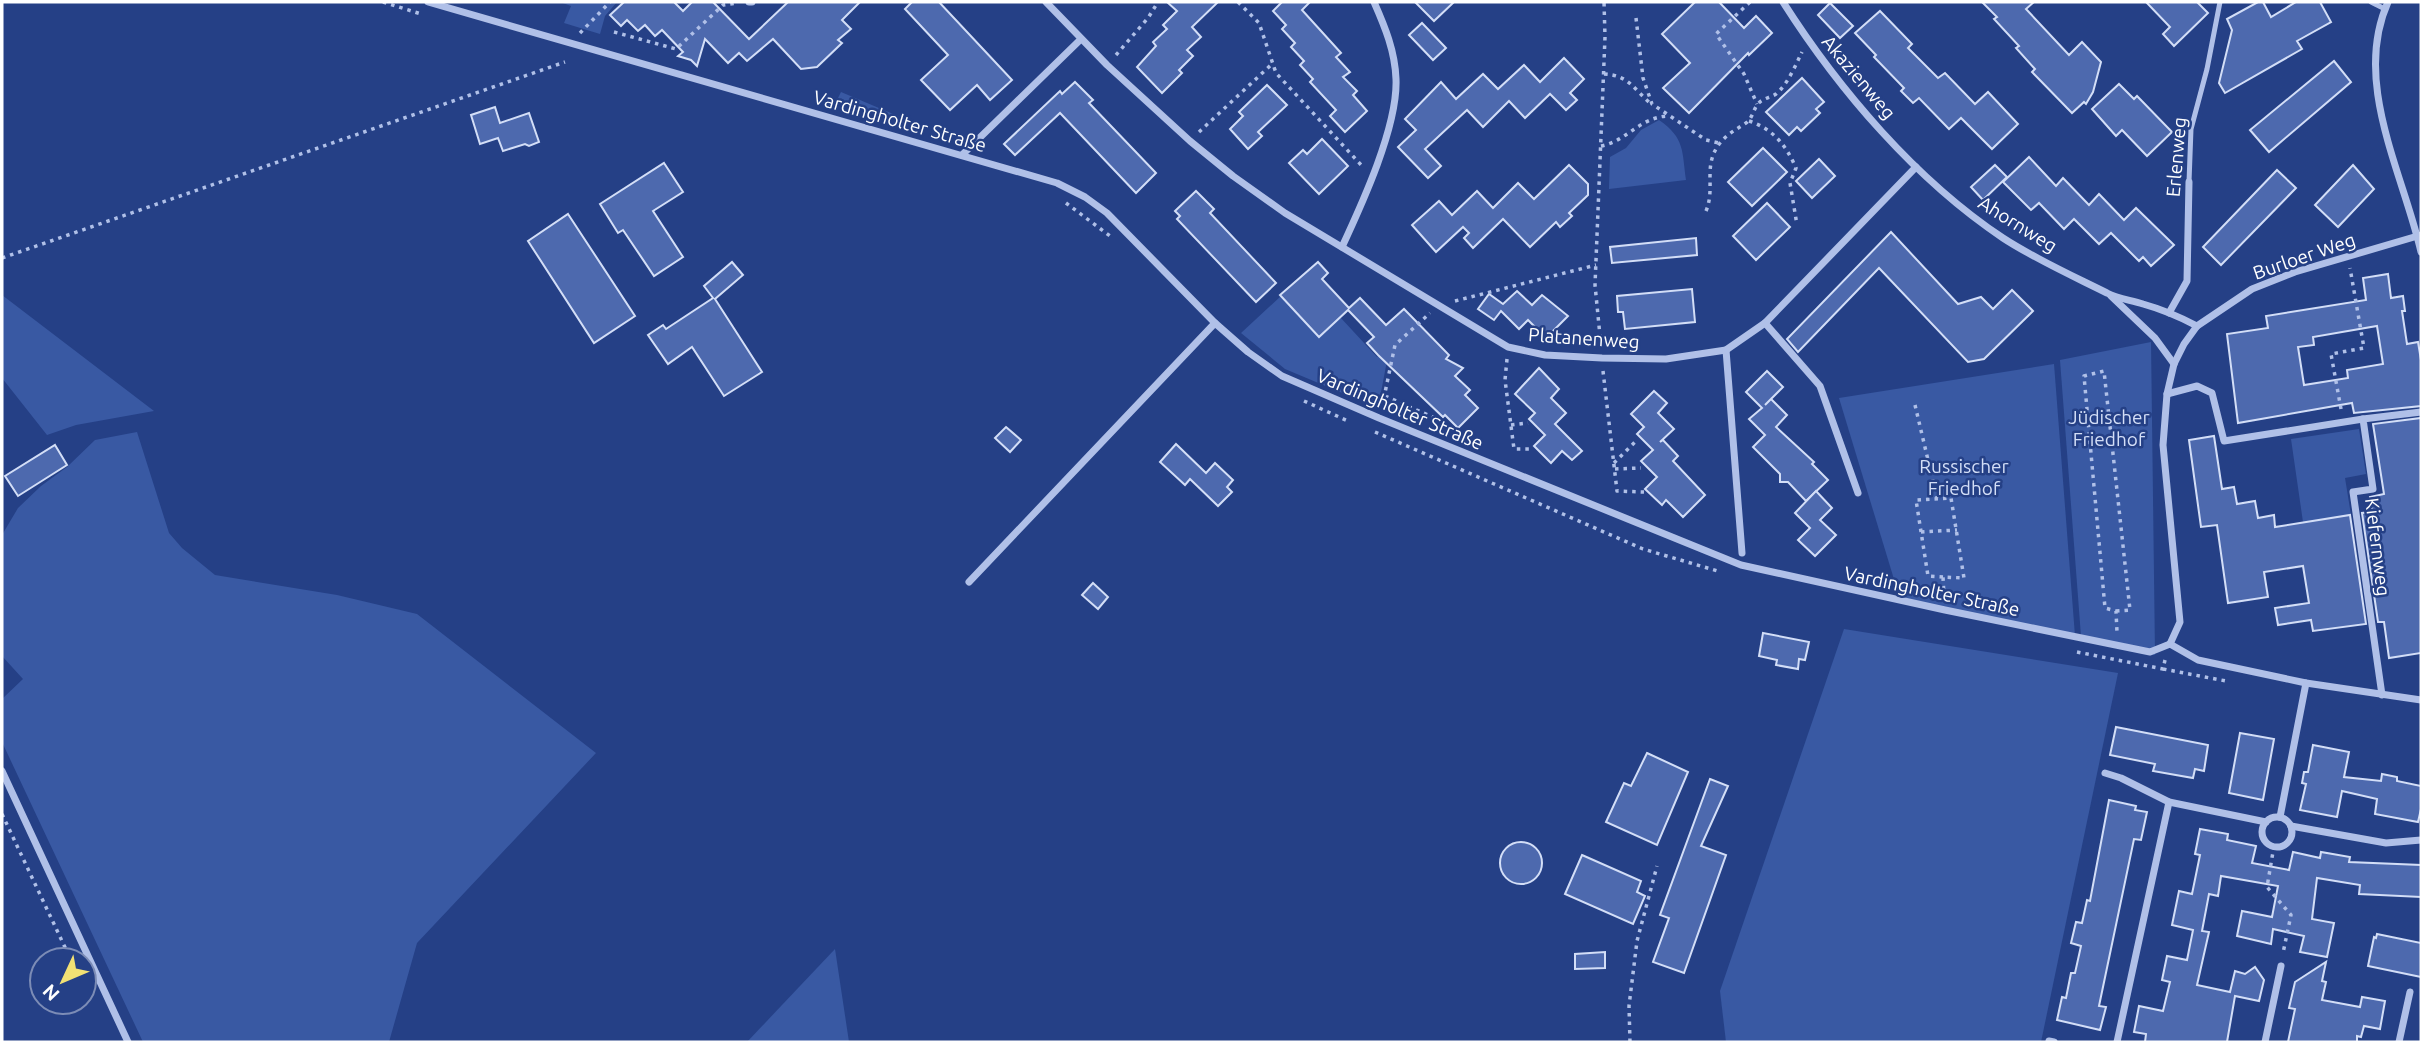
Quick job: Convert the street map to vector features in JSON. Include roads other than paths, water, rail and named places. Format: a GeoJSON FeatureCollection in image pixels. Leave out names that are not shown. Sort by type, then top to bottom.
{"type":"FeatureCollection","features":[{"type":"Feature","properties":{"kind":"street","name":"Vardingholter Straße"},"geometry":{"type":"LineString","coordinates":[[428,2],[1057,183],[1085,197],[1107,213],[1215,323],[1248,352],[1282,376],[1732,562],[2150,652],[2170,644]]}},
{"type":"Feature","properties":{"kind":"street","name":"Platanenweg"},"geometry":{"type":"LineString","coordinates":[[1046,2],[1080,40],[1190,141],[1285,213],[1508,347],[1545,355],[1666,359],[1726,350],[1765,323],[1916,167]]}},
{"type":"Feature","properties":{"kind":"street"},"geometry":{"type":"LineString","coordinates":[[1342,247],[1366,194],[1390,121],[1396,80],[1390,39],[1374,2]]}},
{"type":"Feature","properties":{"kind":"street","name":"Akazienweg"},"geometry":{"type":"LineString","coordinates":[[1784,2],[1808,41],[1855,100],[1916,167]]}},
{"type":"Feature","properties":{"kind":"street"},"geometry":{"type":"LineString","coordinates":[[2387,5],[2375,44],[2378,101],[2419,236],[2421,252]]}},
{"type":"Feature","properties":{"kind":"street"},"geometry":{"type":"LineString","coordinates":[[962,155],[1080,40]]}},
{"type":"Feature","properties":{"kind":"street","name":"Ahornweg"},"geometry":{"type":"LineString","coordinates":[[1916,167],[2004,239],[2111,295],[2169,313],[2197,326]]}},
{"type":"Feature","properties":{"kind":"street","name":"Erlenweg"},"geometry":{"type":"LineString","coordinates":[[2169,313],[2187,281],[2189,182]]}},
{"type":"Feature","properties":{"kind":"street","name":"Burloer Weg"},"geometry":{"type":"LineString","coordinates":[[2170,644],[2180,622],[2163,445],[2167,394],[2174,364],[2184,344],[2197,326],[2252,289],[2295,272],[2419,236]]}},
{"type":"Feature","properties":{"kind":"street","name":"Ahornweg"},"geometry":{"type":"LineString","coordinates":[[2111,295],[2155,338],[2174,364]]}},
{"type":"Feature","properties":{"kind":"street"},"geometry":{"type":"LineString","coordinates":[[969,582],[1215,323]]}},
{"type":"Feature","properties":{"kind":"street"},"geometry":{"type":"LineString","coordinates":[[1765,323],[1820,386],[1858,493]]}},
{"type":"Feature","properties":{"kind":"street"},"geometry":{"type":"LineString","coordinates":[[1726,350],[1742,553]]}},
{"type":"Feature","properties":{"kind":"street"},"geometry":{"type":"LineString","coordinates":[[2167,394],[2197,386],[2212,393],[2224,441],[2421,412]]}},
{"type":"Feature","properties":{"kind":"street","name":"Kiefernweg"},"geometry":{"type":"LineString","coordinates":[[2363,419],[2373,489],[2353,492],[2382,695]]}},
{"type":"Feature","properties":{"kind":"street"},"geometry":{"type":"LineString","coordinates":[[2170,644],[2198,660],[2306,683],[2421,700]]}},
{"type":"Feature","properties":{"kind":"street"},"geometry":{"type":"LineString","coordinates":[[2280,817],[2306,683]]}},
{"type":"Feature","properties":{"kind":"street"},"geometry":{"type":"LineString","coordinates":[[2,771],[128,1042]]}},
{"type":"Feature","properties":{"kind":"street"},"geometry":{"type":"LineString","coordinates":[[2105,773],[2169,802],[2266,822]]}},
{"type":"Feature","properties":{"kind":"street"},"geometry":{"type":"LineString","coordinates":[[2117,1042],[2169,802]]}},
{"type":"Feature","properties":{"kind":"street"},"geometry":{"type":"LineString","coordinates":[[2291,826],[2292,835],[2287,842],[2274,846],[2263,836],[2266,822],[2270,818],[2280,817],[2291,826],[2386,843],[2421,840]]}},
{"type":"Feature","properties":{"kind":"street"},"geometry":{"type":"LineString","coordinates":[[2265,1042],[2281,966]]}},
{"type":"Feature","properties":{"kind":"street"},"geometry":{"type":"LineString","coordinates":[[2399,1042],[2410,992]]}},
{"type":"Feature","properties":{"kind":"lane","name":"Erlenweg"},"geometry":{"type":"LineString","coordinates":[[2189,182],[2191,129],[2207,69],[2220,2]]}},
{"type":"Feature","properties":{"kind":"lane"},"geometry":{"type":"LineString","coordinates":[[2371,2],[2387,5]]}},
{"type":"Feature","properties":{"kind":"park label","name":"Jüdischer Friedhof"},"geometry":{"type":"Point","coordinates":[2109,428]}},
{"type":"Feature","properties":{"kind":"park label","name":"Russischer Friedhof"},"geometry":{"type":"Point","coordinates":[1964,477]}}]}
